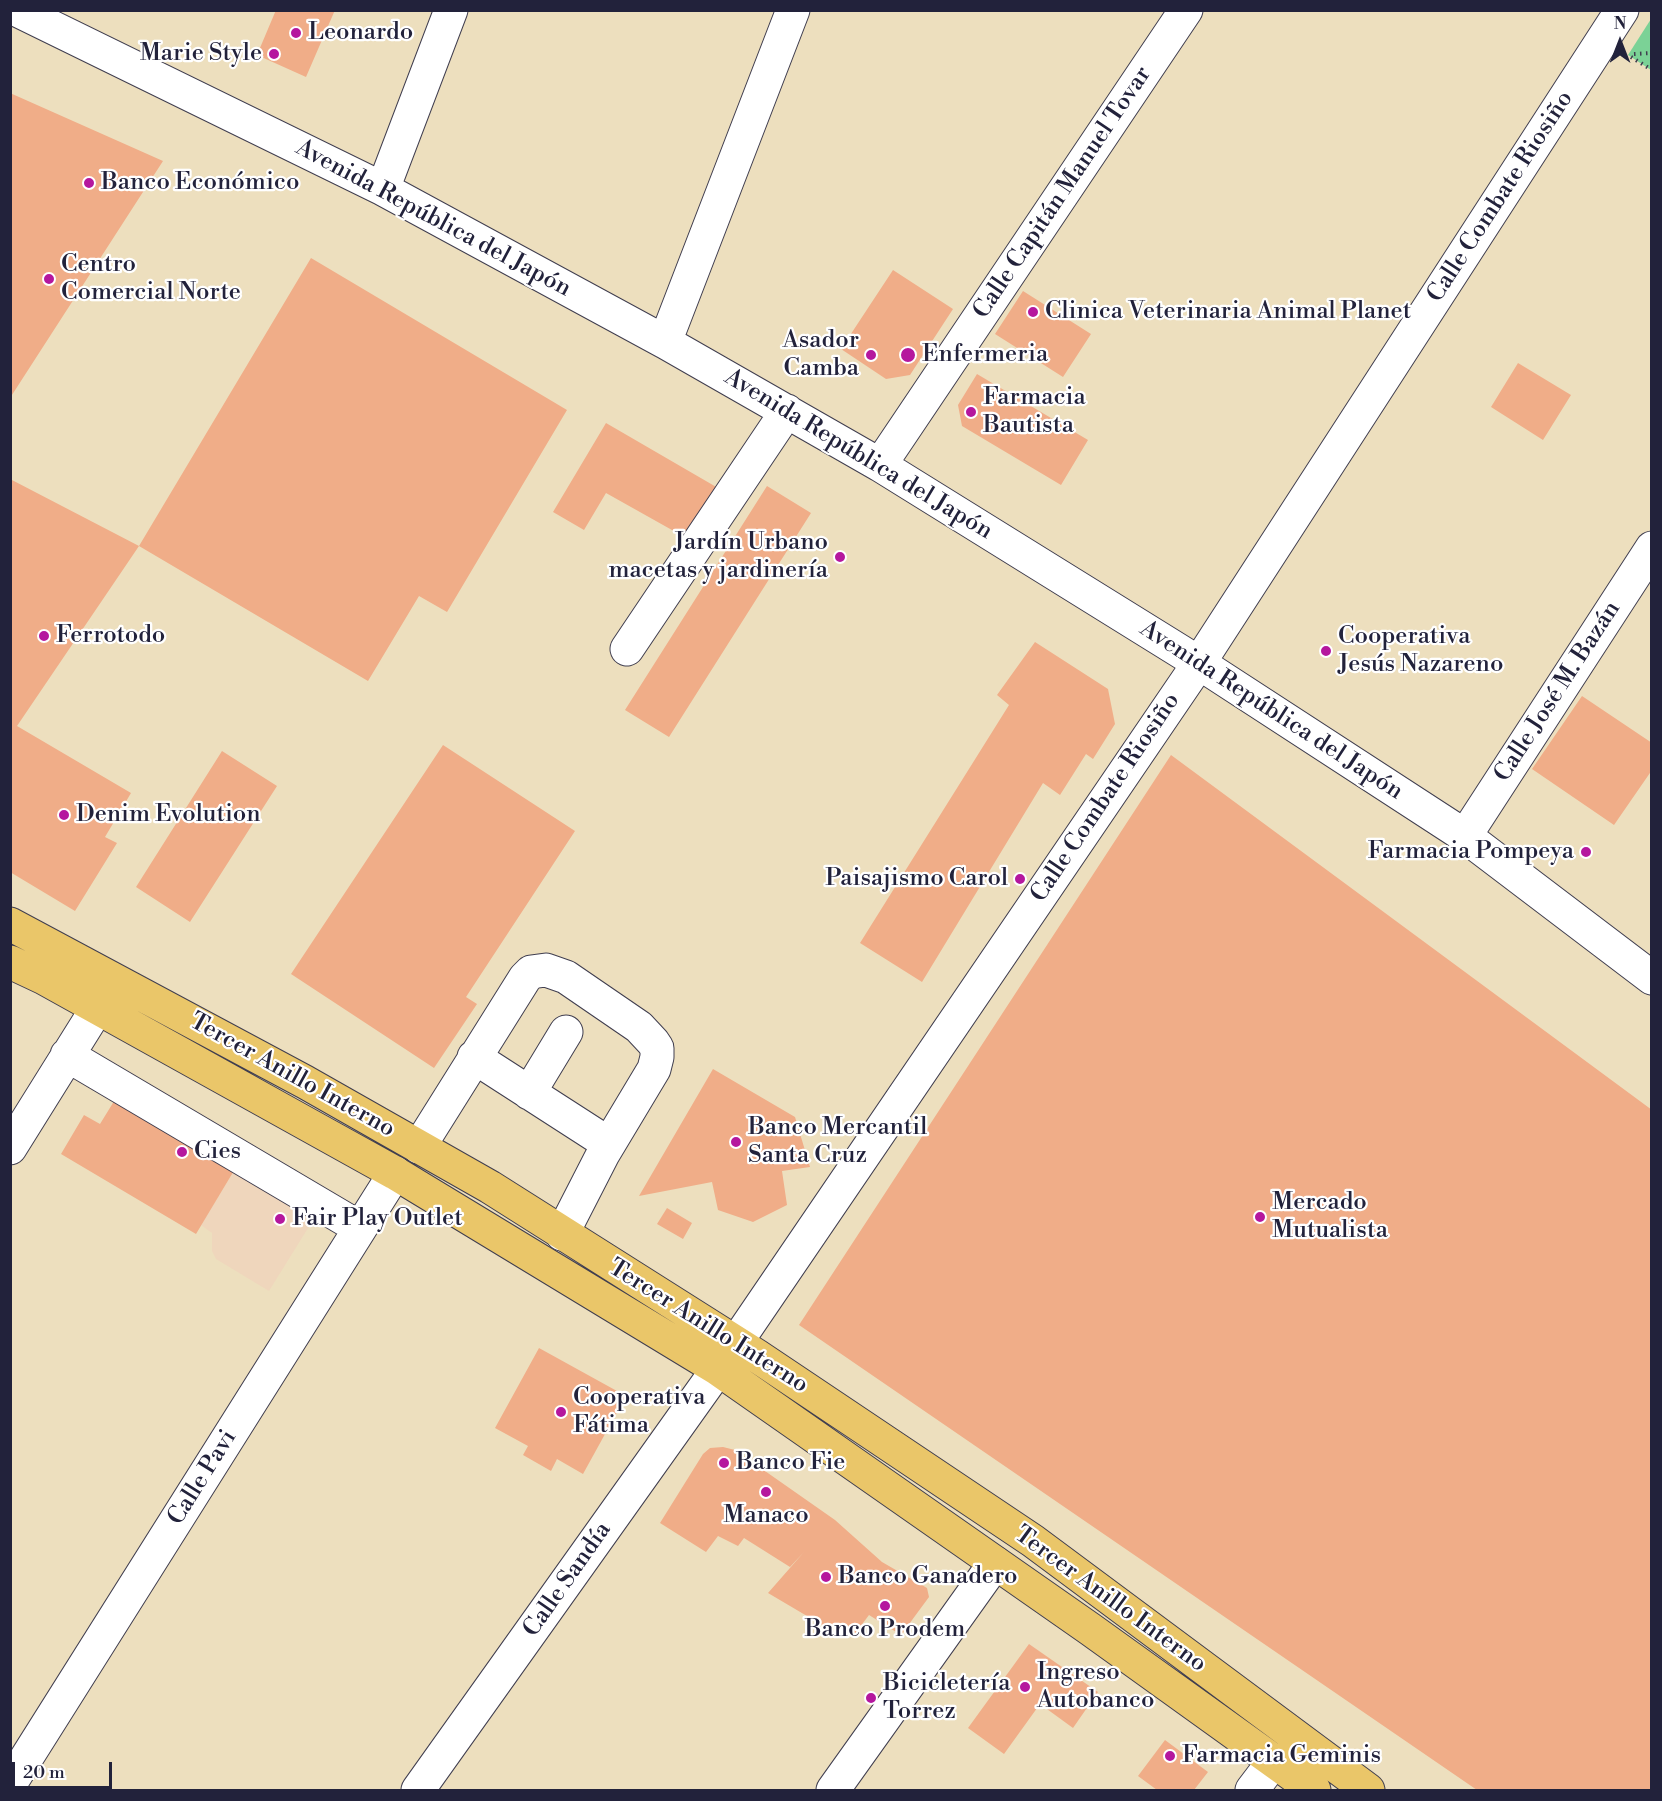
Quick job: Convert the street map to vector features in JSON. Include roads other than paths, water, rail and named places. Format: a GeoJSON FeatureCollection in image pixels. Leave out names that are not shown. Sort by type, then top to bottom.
{"type":"FeatureCollection","features":[{"type":"Feature","properties":{"kind":"main road","name":"Tercer Anillo Interno"},"geometry":{"type":"LineString","coordinates":[[10,924],[295,1077],[489,1187],[562,1234],[727,1355],[995,1563],[1314,1791]]}},
{"type":"Feature","properties":{"kind":"main road","name":"Tercer Anillo Interno"},"geometry":{"type":"LineString","coordinates":[[10,962],[98,1008],[727,1355],[1033,1541],[1368,1791]]}},
{"type":"Feature","properties":{"kind":"street","name":"Avenida República del Japón"},"geometry":{"type":"LineString","coordinates":[[17,10],[383,189],[665,342],[880,465],[1199,663],[1465,836],[1652,978]]}},
{"type":"Feature","properties":{"kind":"street"},"geometry":{"type":"LineString","coordinates":[[383,189],[451,10]]}},
{"type":"Feature","properties":{"kind":"street"},"geometry":{"type":"LineString","coordinates":[[665,342],[794,10]]}},
{"type":"Feature","properties":{"kind":"street","name":"Calle Capitán Manuel Tovar"},"geometry":{"type":"LineString","coordinates":[[880,465],[1186,10]]}},
{"type":"Feature","properties":{"kind":"street","name":"Calle Combate Riosiño"},"geometry":{"type":"LineString","coordinates":[[727,1355],[1199,663],[1622,10]]}},
{"type":"Feature","properties":{"kind":"street"},"geometry":{"type":"LineString","coordinates":[[627,649],[786,411]]}},
{"type":"Feature","properties":{"kind":"street","name":"Calle José M. Bazán"},"geometry":{"type":"LineString","coordinates":[[1465,836],[1647,564]]}},
{"type":"Feature","properties":{"kind":"street"},"geometry":{"type":"LineString","coordinates":[[419,1147],[474,1057],[531,972],[546,970],[566,977],[639,1027],[657,1048],[654,1069],[609,1144],[562,1234]]}},
{"type":"Feature","properties":{"kind":"street"},"geometry":{"type":"LineString","coordinates":[[10,1148],[98,1008]]}},
{"type":"Feature","properties":{"kind":"street"},"geometry":{"type":"LineString","coordinates":[[529,1093],[566,1032]]}},
{"type":"Feature","properties":{"kind":"street"},"geometry":{"type":"LineString","coordinates":[[67,1055],[360,1228]]}},
{"type":"Feature","properties":{"kind":"street"},"geometry":{"type":"LineString","coordinates":[[474,1057],[609,1144]]}},
{"type":"Feature","properties":{"kind":"street","name":"Calle Pavi"},"geometry":{"type":"LineString","coordinates":[[10,1784],[395,1173]]}},
{"type":"Feature","properties":{"kind":"street","name":"Calle Sandía"},"geometry":{"type":"LineString","coordinates":[[418,1791],[727,1355]]}},
{"type":"Feature","properties":{"kind":"street"},"geometry":{"type":"LineString","coordinates":[[833,1791],[995,1563]]}},
{"type":"Feature","properties":{"kind":"street"},"geometry":{"type":"LineString","coordinates":[[1252,1791],[1274,1761]]}},
{"type":"Feature","properties":{"kind":"place","name":"Leonardo"},"geometry":{"type":"Point","coordinates":[296,33]}},
{"type":"Feature","properties":{"kind":"place","name":"Marie Style"},"geometry":{"type":"Point","coordinates":[274,54]}},
{"type":"Feature","properties":{"kind":"place","name":"Banco Económico"},"geometry":{"type":"Point","coordinates":[89,183]}},
{"type":"Feature","properties":{"kind":"place","name":"Centro Comercial Norte"},"geometry":{"type":"Point","coordinates":[49,279]}},
{"type":"Feature","properties":{"kind":"place","name":"Clinica Veterinaria Animal Planet"},"geometry":{"type":"Point","coordinates":[1033,312]}},
{"type":"Feature","properties":{"kind":"place","name":"Asador Camba"},"geometry":{"type":"Point","coordinates":[871,355]}},
{"type":"Feature","properties":{"kind":"place","name":"Enfermeria"},"geometry":{"type":"Point","coordinates":[908,355]}},
{"type":"Feature","properties":{"kind":"place","name":"Farmacia Bautista"},"geometry":{"type":"Point","coordinates":[971,412]}},
{"type":"Feature","properties":{"kind":"place","name":"Jardín Urbano macetas y jardinería"},"geometry":{"type":"Point","coordinates":[840,557]}},
{"type":"Feature","properties":{"kind":"place","name":"Ferrotodo"},"geometry":{"type":"Point","coordinates":[44,636]}},
{"type":"Feature","properties":{"kind":"place","name":"Cooperativa Jesús Nazareno"},"geometry":{"type":"Point","coordinates":[1326,651]}},
{"type":"Feature","properties":{"kind":"place","name":"Denim Evolution"},"geometry":{"type":"Point","coordinates":[64,815]}},
{"type":"Feature","properties":{"kind":"place","name":"Farmacia Pompeya"},"geometry":{"type":"Point","coordinates":[1586,852]}},
{"type":"Feature","properties":{"kind":"place","name":"Paisajismo Carol"},"geometry":{"type":"Point","coordinates":[1020,879]}},
{"type":"Feature","properties":{"kind":"place","name":"Banco Mercantil Santa Cruz"},"geometry":{"type":"Point","coordinates":[736,1142]}},
{"type":"Feature","properties":{"kind":"place","name":"Cies"},"geometry":{"type":"Point","coordinates":[182,1152]}},
{"type":"Feature","properties":{"kind":"place","name":"Mercado Mutualista"},"geometry":{"type":"Point","coordinates":[1260,1217]}},
{"type":"Feature","properties":{"kind":"place","name":"Fair Play Outlet"},"geometry":{"type":"Point","coordinates":[280,1219]}},
{"type":"Feature","properties":{"kind":"place","name":"Cooperativa Fátima"},"geometry":{"type":"Point","coordinates":[561,1412]}},
{"type":"Feature","properties":{"kind":"place","name":"Banco Fie"},"geometry":{"type":"Point","coordinates":[724,1463]}},
{"type":"Feature","properties":{"kind":"place","name":"Manaco"},"geometry":{"type":"Point","coordinates":[766,1492]}},
{"type":"Feature","properties":{"kind":"place","name":"Banco Ganadero"},"geometry":{"type":"Point","coordinates":[826,1577]}},
{"type":"Feature","properties":{"kind":"place","name":"Banco Prodem"},"geometry":{"type":"Point","coordinates":[885,1606]}},
{"type":"Feature","properties":{"kind":"place","name":"Ingreso Autobanco"},"geometry":{"type":"Point","coordinates":[1025,1687]}},
{"type":"Feature","properties":{"kind":"place","name":"Bicicletería Torrez"},"geometry":{"type":"Point","coordinates":[871,1698]}},
{"type":"Feature","properties":{"kind":"place","name":"Farmacia Geminis"},"geometry":{"type":"Point","coordinates":[1170,1756]}}]}
